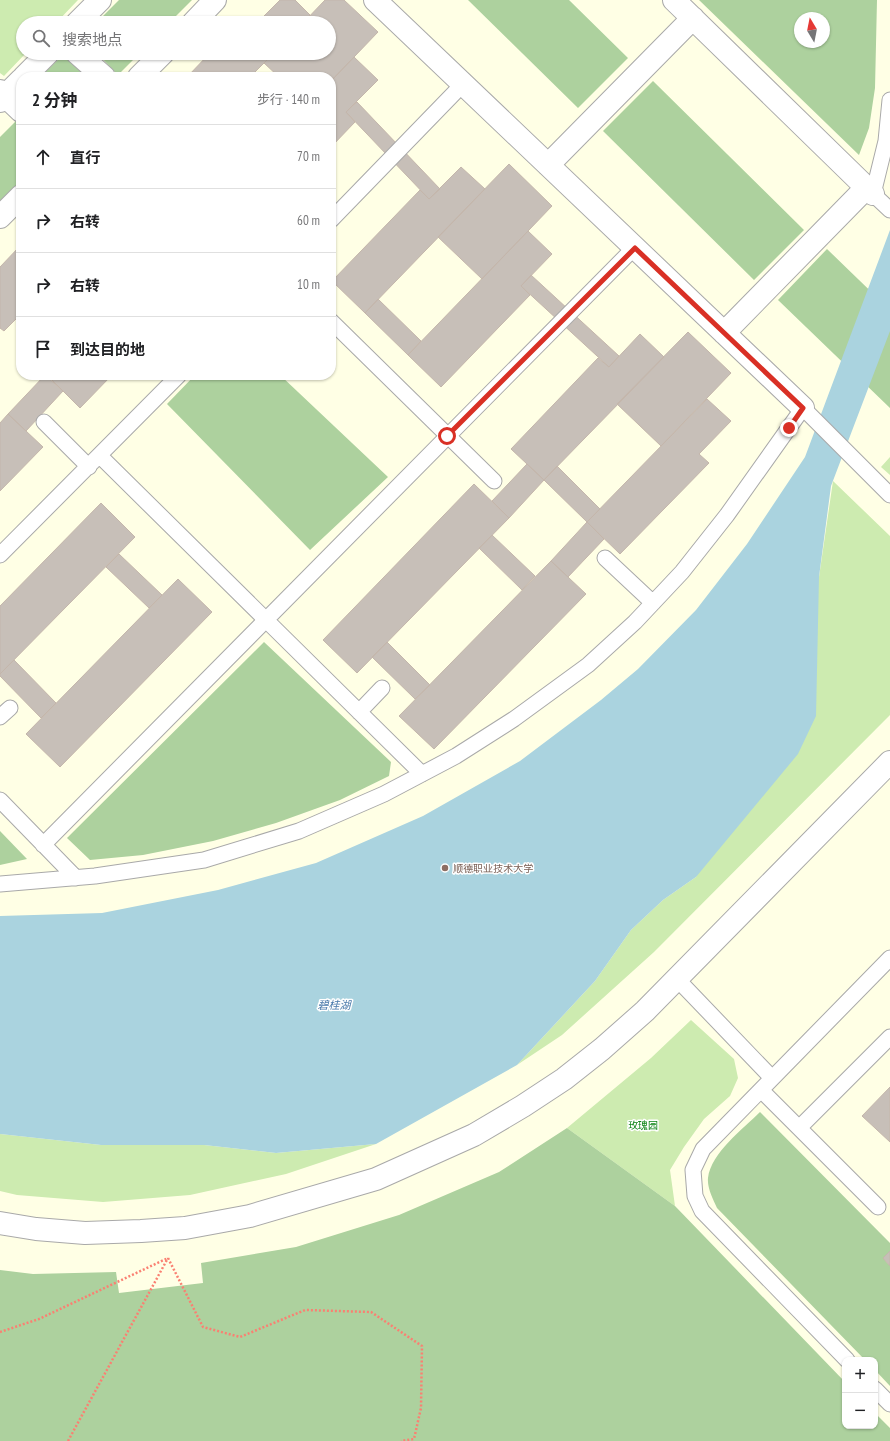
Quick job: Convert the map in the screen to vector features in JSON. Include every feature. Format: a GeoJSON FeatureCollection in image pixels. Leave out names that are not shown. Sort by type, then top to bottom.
{"type":"FeatureCollection","features":[{"type":"Feature","properties":{"kind":"street"},"geometry":{"type":"LineString","coordinates":[[84,16],[100,0]]}},
{"type":"Feature","properties":{"kind":"street"},"geometry":{"type":"LineString","coordinates":[[200,16],[215,0]]}},
{"type":"Feature","properties":{"kind":"street"},"geometry":{"type":"LineString","coordinates":[[375,0],[803,408]]}},
{"type":"Feature","properties":{"kind":"street"},"geometry":{"type":"LineString","coordinates":[[674,0],[870,191],[724,333]]}},
{"type":"Feature","properties":{"kind":"street"},"geometry":{"type":"LineString","coordinates":[[548,165],[693,18]]}},
{"type":"Feature","properties":{"kind":"street"},"geometry":{"type":"LineString","coordinates":[[29,72],[41,60]]}},
{"type":"Feature","properties":{"kind":"street"},"geometry":{"type":"LineString","coordinates":[[85,60],[98,72]]}},
{"type":"Feature","properties":{"kind":"street"},"geometry":{"type":"LineString","coordinates":[[144,72],[156,60]]}},
{"type":"Feature","properties":{"kind":"street"},"geometry":{"type":"LineString","coordinates":[[16,84],[2,96],[16,107]]}},
{"type":"Feature","properties":{"kind":"street"},"geometry":{"type":"LineString","coordinates":[[0,217],[16,201]]}},
{"type":"Feature","properties":{"kind":"street"},"geometry":{"type":"LineString","coordinates":[[0,1223],[36,1229],[85,1233],[185,1228],[250,1216],[376,1179],[474,1135],[524,1106],[564,1079],[602,1049],[645,1011],[890,762]]}},
{"type":"Feature","properties":{"kind":"lane"},"geometry":{"type":"LineString","coordinates":[[336,215],[464,84]]}},
{"type":"Feature","properties":{"kind":"lane"},"geometry":{"type":"LineString","coordinates":[[890,100],[886,141],[870,191],[890,210]]}},
{"type":"Feature","properties":{"kind":"lane"},"geometry":{"type":"LineString","coordinates":[[43,844],[635,248]]}},
{"type":"Feature","properties":{"kind":"lane"},"geometry":{"type":"LineString","coordinates":[[336,326],[494,481]]}},
{"type":"Feature","properties":{"kind":"lane"},"geometry":{"type":"LineString","coordinates":[[0,555],[174,380]]}},
{"type":"Feature","properties":{"kind":"lane"},"geometry":{"type":"LineString","coordinates":[[0,884],[76,878],[204,860],[299,831],[384,794],[456,756],[514,719],[588,665],[635,622],[682,572],[727,515],[803,408],[890,495]]}},
{"type":"Feature","properties":{"kind":"lane"},"geometry":{"type":"LineString","coordinates":[[44,422],[89,467]]}},
{"type":"Feature","properties":{"kind":"lane"},"geometry":{"type":"LineString","coordinates":[[100,456],[422,774]]}},
{"type":"Feature","properties":{"kind":"lane"},"geometry":{"type":"LineString","coordinates":[[605,558],[653,603]]}},
{"type":"Feature","properties":{"kind":"lane"},"geometry":{"type":"LineString","coordinates":[[359,712],[382,688]]}},
{"type":"Feature","properties":{"kind":"lane"},"geometry":{"type":"LineString","coordinates":[[0,800],[76,878]]}},
{"type":"Feature","properties":{"kind":"lane"},"geometry":{"type":"LineString","coordinates":[[844,1357],[702,1211],[694,1196],[693,1170],[703,1149],[890,958]]}},
{"type":"Feature","properties":{"kind":"lane"},"geometry":{"type":"LineString","coordinates":[[677,979],[772,1078]]}},
{"type":"Feature","properties":{"kind":"lane"},"geometry":{"type":"LineString","coordinates":[[799,1128],[890,1037]]}},
{"type":"Feature","properties":{"kind":"lane"},"geometry":{"type":"LineString","coordinates":[[761,1090],[878,1207]]}},
{"type":"Feature","properties":{"kind":"lane"},"geometry":{"type":"LineString","coordinates":[[878,1392],[890,1404]]}},
{"type":"Feature","properties":{"kind":"path"},"geometry":{"type":"LineString","coordinates":[[0,1332],[39,1319],[168,1258]]}},
{"type":"Feature","properties":{"kind":"path"},"geometry":{"type":"LineString","coordinates":[[68,1441],[168,1258]]}},
{"type":"Feature","properties":{"kind":"path"},"geometry":{"type":"LineString","coordinates":[[168,1258],[203,1326],[240,1337],[305,1310],[371,1312],[422,1346],[421,1408],[414,1440],[402,1441]]}},
{"type":"Feature","properties":{"kind":"shaded area","name":"顺德职业技术大学"},"geometry":{"type":"Polygon","coordinates":[[[0,0],[890,0],[890,1441],[0,1441],[0,0]]]}},
{"type":"Feature","properties":{"kind":"green space"},"geometry":{"type":"Polygon","coordinates":[[[0,0],[78,0],[63,16],[16,16],[16,60],[19,60],[4,76],[0,73],[0,0]]]}},
{"type":"Feature","properties":{"kind":"green space"},"geometry":{"type":"Polygon","coordinates":[[[119,0],[192,0],[176,16],[103,16],[119,0]]]}},
{"type":"Feature","properties":{"kind":"green space"},"geometry":{"type":"Polygon","coordinates":[[[468,0],[569,0],[628,58],[578,108],[468,0]]]}},
{"type":"Feature","properties":{"kind":"green space"},"geometry":{"type":"Polygon","coordinates":[[[699,0],[877,0],[875,88],[869,128],[859,155],[699,0]]]}},
{"type":"Feature","properties":{"kind":"green space"},"geometry":{"type":"Polygon","coordinates":[[[58,60],[71,60],[84,72],[45,72],[58,60]]]}},
{"type":"Feature","properties":{"kind":"green space"},"geometry":{"type":"Polygon","coordinates":[[[104,60],[133,60],[121,72],[115,72],[104,60]]]}},
{"type":"Feature","properties":{"kind":"green space"},"geometry":{"type":"Polygon","coordinates":[[[653,81],[804,230],[754,280],[603,131],[653,81]]]}},
{"type":"Feature","properties":{"kind":"green space"},"geometry":{"type":"Polygon","coordinates":[[[16,121],[16,188],[0,204],[0,137],[16,121]]]}},
{"type":"Feature","properties":{"kind":"green space"},"geometry":{"type":"Polygon","coordinates":[[[827,249],[890,310],[890,408],[778,300],[827,249]]]}},
{"type":"Feature","properties":{"kind":"green space"},"geometry":{"type":"Polygon","coordinates":[[[190,380],[285,380],[388,477],[310,550],[167,404],[190,380]]]}},
{"type":"Feature","properties":{"kind":"green space"},"geometry":{"type":"Polygon","coordinates":[[[890,457],[890,475],[881,467],[890,457]]]}},
{"type":"Feature","properties":{"kind":"green space"},"geometry":{"type":"Polygon","coordinates":[[[833,481],[890,536],[890,715],[654,952],[562,1035],[517,1065],[595,981],[631,930],[663,900],[696,877],[819,577],[833,481]]]}},
{"type":"Feature","properties":{"kind":"green space"},"geometry":{"type":"Polygon","coordinates":[[[264,642],[391,762],[389,776],[340,800],[276,823],[213,841],[143,855],[90,860],[67,838],[264,642]]]}},
{"type":"Feature","properties":{"kind":"green space"},"geometry":{"type":"Polygon","coordinates":[[[0,831],[27,859],[0,865],[0,831]]]}},
{"type":"Feature","properties":{"kind":"green space","name":"玫瑰园"},"geometry":{"type":"Polygon","coordinates":[[[691,1020],[734,1059],[738,1078],[730,1096],[704,1119],[670,1170],[675,1206],[567,1128],[651,1058],[691,1020]]]}},
{"type":"Feature","properties":{"kind":"green space"},"geometry":{"type":"Polygon","coordinates":[[[760,1112],[890,1243],[890,1251],[883,1258],[890,1266],[890,1386],[878,1373],[878,1357],[862,1357],[717,1208],[708,1186],[710,1169],[721,1151],[760,1112]]]}},
{"type":"Feature","properties":{"kind":"green space"},"geometry":{"type":"Polygon","coordinates":[[[567,1128],[675,1206],[842,1379],[842,1429],[878,1429],[878,1416],[890,1428],[890,1441],[0,1441],[0,1270],[33,1274],[116,1272],[119,1293],[203,1283],[201,1263],[296,1247],[399,1215],[499,1172],[567,1128]]]}},
{"type":"Feature","properties":{"kind":"green space"},"geometry":{"type":"Polygon","coordinates":[[[0,1134],[101,1145],[204,1145],[276,1153],[376,1144],[286,1174],[190,1195],[103,1202],[17,1195],[0,1191],[0,1134]]]}},
{"type":"Feature","properties":{"kind":"water","name":"碧桂湖"},"geometry":{"type":"Polygon","coordinates":[[[890,230],[890,331],[831,486],[819,577],[816,716],[798,754],[696,877],[663,900],[631,930],[595,981],[517,1065],[376,1144],[276,1153],[204,1145],[101,1145],[0,1134],[0,916],[102,913],[218,890],[316,863],[423,816],[520,761],[601,700],[638,669],[696,610],[747,544],[805,457],[890,230]]]}},
{"type":"Feature","properties":{"kind":"building"},"geometry":{"type":"Polygon","coordinates":[[[280,0],[295,0],[310,15],[309,16],[264,16],[280,0]]]}},
{"type":"Feature","properties":{"kind":"building"},"geometry":{"type":"Polygon","coordinates":[[[325,0],[344,0],[378,32],[336,76],[336,72],[274,72],[264,63],[267,60],[336,60],[336,16],[310,16],[325,0]]]}},
{"type":"Feature","properties":{"kind":"building"},"geometry":{"type":"Polygon","coordinates":[[[354,57],[378,80],[346,112],[355,122],[336,142],[336,76],[354,57]]]}},
{"type":"Feature","properties":{"kind":"building"},"geometry":{"type":"Polygon","coordinates":[[[203,60],[267,60],[255,72],[192,72],[203,60]]]}},
{"type":"Feature","properties":{"kind":"building"},"geometry":{"type":"Polygon","coordinates":[[[357,102],[440,189],[429,199],[346,112],[357,102]]]}},
{"type":"Feature","properties":{"kind":"building"},"geometry":{"type":"Polygon","coordinates":[[[509,164],[552,206],[482,279],[438,237],[509,164]]]}},
{"type":"Feature","properties":{"kind":"building"},"geometry":{"type":"Polygon","coordinates":[[[461,167],[485,189],[365,313],[336,285],[336,277],[420,190],[429,199],[461,167]]]}},
{"type":"Feature","properties":{"kind":"building"},"geometry":{"type":"Polygon","coordinates":[[[528,231],[552,254],[521,286],[530,295],[441,387],[408,355],[528,231]]]}},
{"type":"Feature","properties":{"kind":"building"},"geometry":{"type":"Polygon","coordinates":[[[16,250],[16,319],[4,331],[0,328],[0,267],[16,250]]]}},
{"type":"Feature","properties":{"kind":"building"},"geometry":{"type":"Polygon","coordinates":[[[531,275],[619,356],[609,367],[521,286],[531,275]]]}},
{"type":"Feature","properties":{"kind":"building"},"geometry":{"type":"Polygon","coordinates":[[[378,299],[421,341],[408,355],[365,313],[378,299]]]}},
{"type":"Feature","properties":{"kind":"building"},"geometry":{"type":"Polygon","coordinates":[[[688,332],[731,373],[661,446],[617,404],[688,332]]]}},
{"type":"Feature","properties":{"kind":"building"},"geometry":{"type":"Polygon","coordinates":[[[640,334],[664,357],[544,480],[511,449],[598,358],[609,367],[640,334]]]}},
{"type":"Feature","properties":{"kind":"building"},"geometry":{"type":"Polygon","coordinates":[[[40,380],[51,380],[63,391],[26,431],[8,414],[40,380]]]}},
{"type":"Feature","properties":{"kind":"building"},"geometry":{"type":"Polygon","coordinates":[[[52,380],[107,380],[80,408],[52,380]]]}},
{"type":"Feature","properties":{"kind":"building"},"geometry":{"type":"Polygon","coordinates":[[[707,399],[731,421],[699,454],[709,463],[620,554],[587,522],[707,399]]]}},
{"type":"Feature","properties":{"kind":"building"},"geometry":{"type":"Polygon","coordinates":[[[8,414],[43,447],[0,491],[0,423],[8,414]]]}},
{"type":"Feature","properties":{"kind":"building"},"geometry":{"type":"Polygon","coordinates":[[[527,464],[544,480],[509,518],[492,501],[527,464]]]}},
{"type":"Feature","properties":{"kind":"building"},"geometry":{"type":"Polygon","coordinates":[[[557,466],[600,509],[587,522],[544,480],[557,466]]]}},
{"type":"Feature","properties":{"kind":"building"},"geometry":{"type":"Polygon","coordinates":[[[474,484],[509,518],[357,673],[323,640],[474,484]]]}},
{"type":"Feature","properties":{"kind":"building"},"geometry":{"type":"Polygon","coordinates":[[[101,503],[135,537],[0,674],[0,606],[101,503]]]}},
{"type":"Feature","properties":{"kind":"building"},"geometry":{"type":"Polygon","coordinates":[[[587,522],[604,539],[568,577],[551,561],[587,522]]]}},
{"type":"Feature","properties":{"kind":"building"},"geometry":{"type":"Polygon","coordinates":[[[492,535],[535,576],[522,590],[479,548],[492,535]]]}},
{"type":"Feature","properties":{"kind":"building"},"geometry":{"type":"Polygon","coordinates":[[[119,554],[162,595],[149,608],[106,567],[119,554]]]}},
{"type":"Feature","properties":{"kind":"building"},"geometry":{"type":"Polygon","coordinates":[[[551,561],[586,594],[434,749],[399,716],[551,561]]]}},
{"type":"Feature","properties":{"kind":"building"},"geometry":{"type":"Polygon","coordinates":[[[178,579],[212,612],[60,767],[26,734],[178,579]]]}},
{"type":"Feature","properties":{"kind":"building"},"geometry":{"type":"Polygon","coordinates":[[[387,642],[430,685],[415,699],[372,657],[387,642]]]}},
{"type":"Feature","properties":{"kind":"building"},"geometry":{"type":"Polygon","coordinates":[[[14,660],[56,703],[41,718],[0,676],[0,674],[14,660]]]}},
{"type":"Feature","properties":{"kind":"building"},"geometry":{"type":"Polygon","coordinates":[[[890,1087],[890,1142],[862,1116],[890,1087]]]}},
{"type":"Feature","properties":{"kind":"building"},"geometry":{"type":"Polygon","coordinates":[[[890,1251],[890,1266],[883,1258],[890,1251]]]}},
{"type":"Feature","properties":{"kind":"place","name":"顺德职业技术大学"},"geometry":{"type":"Point","coordinates":[445,868]}},
{"type":"Feature","properties":{"kind":"route"},"geometry":{"type":"LineString","coordinates":[[447,436],[635,248],[803,408],[789,428]]}}]}
